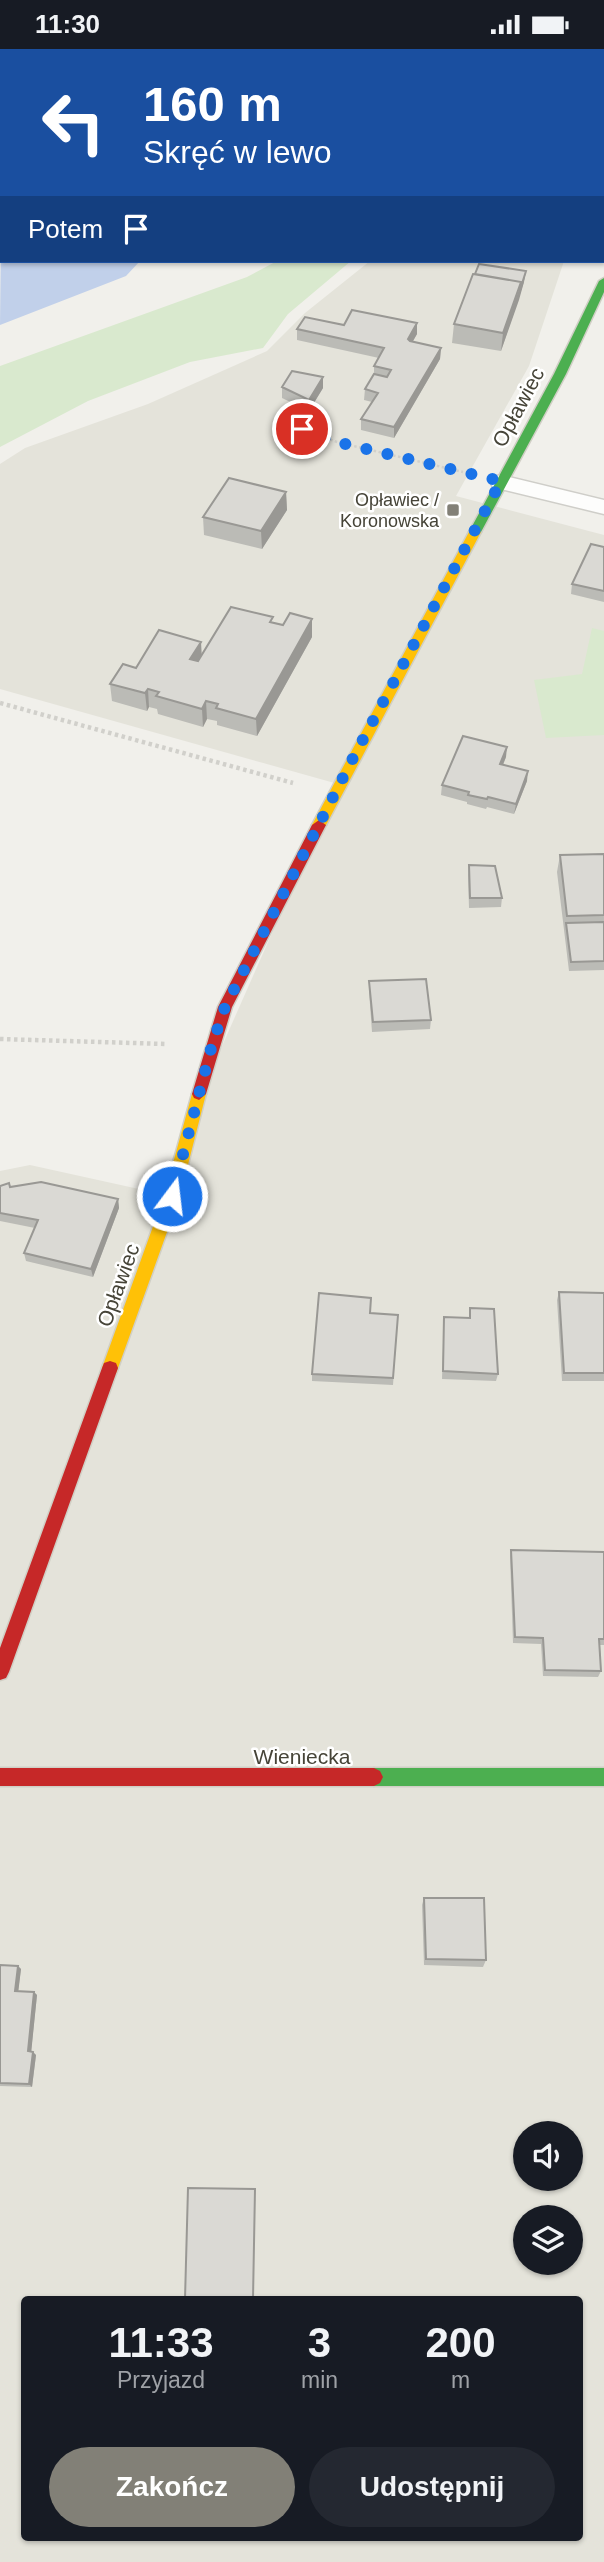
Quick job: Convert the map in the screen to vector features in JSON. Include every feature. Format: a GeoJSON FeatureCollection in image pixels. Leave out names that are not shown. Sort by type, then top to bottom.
{"type":"FeatureCollection","features":[{"type":"Feature","properties":{"kind":"street","name":"Opławiec"},"geometry":{"type":"LineString","coordinates":[[0,1672],[172,1196],[212,1045],[225,1007],[334,794],[559,374],[604,281]]}},
{"type":"Feature","properties":{"kind":"street","name":"Wieniecka"},"geometry":{"type":"LineString","coordinates":[[0,1777],[604,1777]]}},
{"type":"Feature","properties":{"kind":"lane"},"geometry":{"type":"LineString","coordinates":[[501,481],[604,507]]}},
{"type":"Feature","properties":{"kind":"path"},"geometry":{"type":"LineString","coordinates":[[302,429],[337,442],[501,481]]}},
{"type":"Feature","properties":{"kind":"path"},"geometry":{"type":"LineString","coordinates":[[0,703],[334,794]]}},
{"type":"Feature","properties":{"kind":"path"},"geometry":{"type":"LineString","coordinates":[[0,1039],[212,1045]]}},
{"type":"Feature","properties":{"kind":"shaded area"},"geometry":{"type":"Polygon","coordinates":[[[368,263],[563,263],[529,366],[456,496],[604,535],[604,2562],[0,2562],[0,1171],[30,1165],[157,1193],[338,784],[0,689],[0,464],[25,448],[148,404],[267,351],[305,313],[368,263]]]}},
{"type":"Feature","properties":{"kind":"green space"},"geometry":{"type":"Polygon","coordinates":[[[273,263],[349,263],[288,314],[263,348],[190,362],[88,401],[0,447],[0,366],[247,277],[273,263]]]}},
{"type":"Feature","properties":{"kind":"green space"},"geometry":{"type":"Polygon","coordinates":[[[592,628],[604,631],[604,735],[546,738],[534,680],[582,674],[592,628]]]}},
{"type":"Feature","properties":{"kind":"water"},"geometry":{"type":"Polygon","coordinates":[[[1,263],[138,263],[126,276],[0,325],[1,263]]]}},
{"type":"Feature","properties":{"kind":"building"},"geometry":{"type":"Polygon","coordinates":[[[479,264],[526,271],[520,290],[521,282],[475,274],[479,264]]]}},
{"type":"Feature","properties":{"kind":"building"},"geometry":{"type":"Polygon","coordinates":[[[473,274],[521,282],[503,333],[454,324],[473,274]]]}},
{"type":"Feature","properties":{"kind":"building"},"geometry":{"type":"Polygon","coordinates":[[[352,310],[417,323],[408,339],[441,348],[394,427],[361,419],[378,393],[365,389],[374,374],[387,377],[391,370],[374,366],[384,348],[297,329],[305,317],[344,325],[352,310]]]}},
{"type":"Feature","properties":{"kind":"building"},"geometry":{"type":"Polygon","coordinates":[[[292,371],[323,377],[309,400],[282,387],[292,371]]]}},
{"type":"Feature","properties":{"kind":"building"},"geometry":{"type":"Polygon","coordinates":[[[229,478],[286,492],[261,531],[203,517],[229,478]]]}},
{"type":"Feature","properties":{"kind":"building"},"geometry":{"type":"Polygon","coordinates":[[[591,544],[604,547],[604,591],[572,584],[591,544]]]}},
{"type":"Feature","properties":{"kind":"building"},"geometry":{"type":"Polygon","coordinates":[[[231,607],[273,617],[270,622],[283,625],[290,613],[312,619],[256,719],[216,708],[218,704],[206,701],[202,709],[156,696],[159,692],[148,689],[145,693],[110,684],[123,664],[136,668],[159,630],[201,642],[190,659],[198,661],[231,607]]]}},
{"type":"Feature","properties":{"kind":"building"},"geometry":{"type":"Polygon","coordinates":[[[463,736],[507,747],[500,764],[528,771],[516,804],[468,795],[469,792],[442,785],[463,736]]]}},
{"type":"Feature","properties":{"kind":"building"},"geometry":{"type":"Polygon","coordinates":[[[604,854],[604,915],[567,916],[560,855],[604,854]]]}},
{"type":"Feature","properties":{"kind":"building"},"geometry":{"type":"Polygon","coordinates":[[[469,865],[495,866],[502,898],[470,898],[469,865]]]}},
{"type":"Feature","properties":{"kind":"building"},"geometry":{"type":"Polygon","coordinates":[[[604,922],[604,961],[571,962],[566,923],[604,922]]]}},
{"type":"Feature","properties":{"kind":"building"},"geometry":{"type":"Polygon","coordinates":[[[426,979],[431,1020],[373,1022],[369,981],[426,979]]]}},
{"type":"Feature","properties":{"kind":"building"},"geometry":{"type":"Polygon","coordinates":[[[41,1182],[118,1199],[91,1269],[24,1253],[38,1220],[0,1213],[0,1186],[9,1183],[10,1187],[41,1182]]]}},
{"type":"Feature","properties":{"kind":"building"},"geometry":{"type":"Polygon","coordinates":[[[559,1292],[604,1293],[604,1373],[564,1373],[559,1292]]]}},
{"type":"Feature","properties":{"kind":"building"},"geometry":{"type":"Polygon","coordinates":[[[319,1293],[371,1298],[370,1313],[398,1315],[393,1378],[312,1374],[319,1293]]]}},
{"type":"Feature","properties":{"kind":"building"},"geometry":{"type":"Polygon","coordinates":[[[470,1308],[494,1309],[498,1374],[443,1371],[444,1317],[470,1318],[470,1308]]]}},
{"type":"Feature","properties":{"kind":"building"},"geometry":{"type":"Polygon","coordinates":[[[511,1550],[604,1552],[604,1639],[599,1639],[601,1671],[545,1670],[543,1638],[515,1637],[511,1550]]]}},
{"type":"Feature","properties":{"kind":"building"},"geometry":{"type":"Polygon","coordinates":[[[424,1898],[484,1898],[486,1960],[426,1959],[424,1898]]]}},
{"type":"Feature","properties":{"kind":"building"},"geometry":{"type":"Polygon","coordinates":[[[0,1965],[18,1966],[15,1991],[34,1992],[28,2051],[33,2052],[29,2084],[0,2083],[0,1965]]]}},
{"type":"Feature","properties":{"kind":"building"},"geometry":{"type":"Polygon","coordinates":[[[188,2188],[255,2189],[253,2296],[185,2296],[188,2188]]]}},
{"type":"Feature","properties":{"kind":"traffic: fast"},"geometry":{"type":"LineString","coordinates":[[475,532],[560,374],[604,281]]}},
{"type":"Feature","properties":{"kind":"traffic: fast"},"geometry":{"type":"LineString","coordinates":[[374,1777],[604,1777]]}},
{"type":"Feature","properties":{"kind":"traffic: slow"},"geometry":{"type":"LineString","coordinates":[[319,825],[475,532]]}},
{"type":"Feature","properties":{"kind":"traffic: slow"},"geometry":{"type":"LineString","coordinates":[[110,1368],[172,1196],[199,1094]]}},
{"type":"Feature","properties":{"kind":"traffic: jam"},"geometry":{"type":"LineString","coordinates":[[199,1094],[225,1007],[319,825]]}},
{"type":"Feature","properties":{"kind":"traffic: jam"},"geometry":{"type":"LineString","coordinates":[[0,1672],[110,1368]]}},
{"type":"Feature","properties":{"kind":"traffic: jam"},"geometry":{"type":"LineString","coordinates":[[0,1777],[374,1777]]}},
{"type":"Feature","properties":{"kind":"place","name":"Opławiec / Koronowska"},"geometry":{"type":"Point","coordinates":[453,510]}},
{"type":"Feature","properties":{"kind":"route"},"geometry":{"type":"LineString","coordinates":[[172,1196],[212,1045],[225,1007],[351,762],[501,481],[337,442],[302,429]]}}]}
